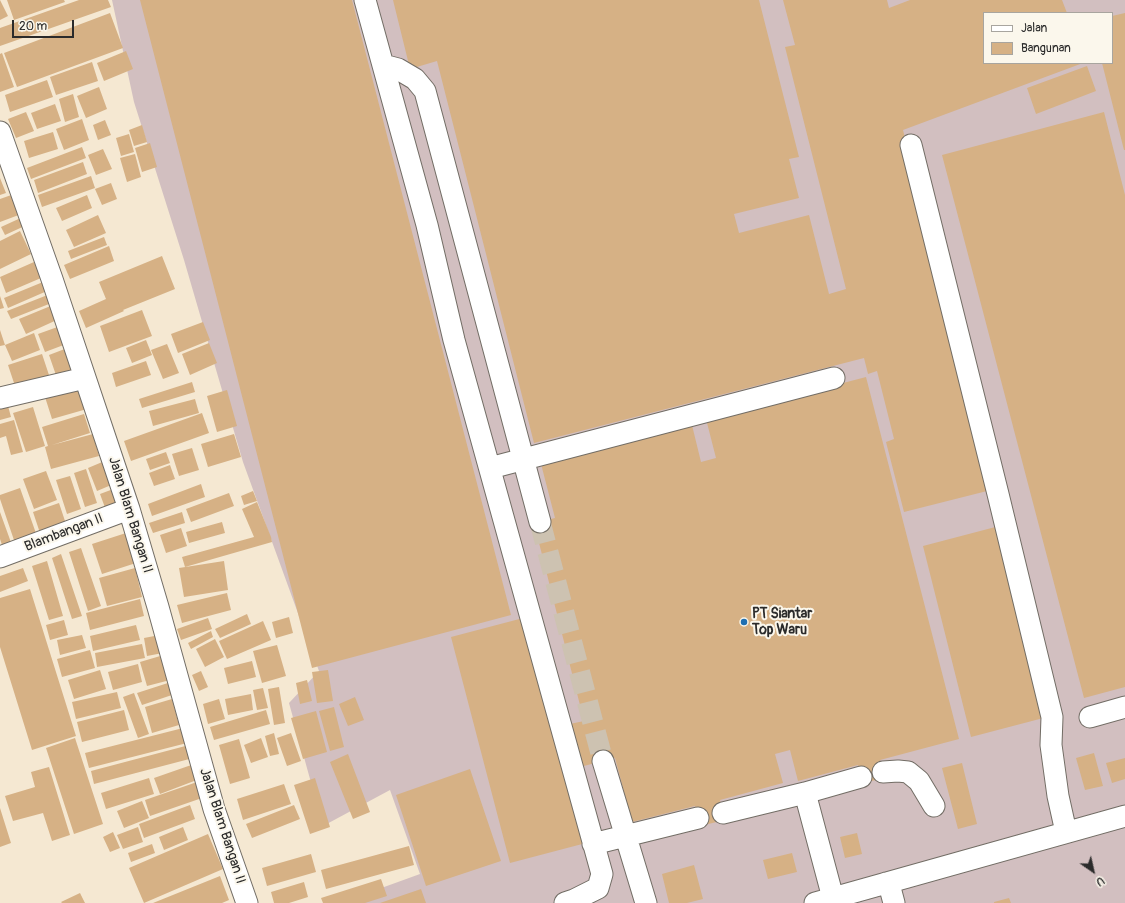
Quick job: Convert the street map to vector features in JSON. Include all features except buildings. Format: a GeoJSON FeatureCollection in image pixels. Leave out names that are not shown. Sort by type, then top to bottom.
{"type":"FeatureCollection","features":[{"type":"Feature","properties":{"kind":"street"},"geometry":{"type":"LineString","coordinates":[[365,0],[427,226],[454,340],[602,874],[598,888],[565,903]]}},
{"type":"Feature","properties":{"kind":"street"},"geometry":{"type":"LineString","coordinates":[[383,65],[404,72],[415,79],[425,91],[540,522]]}},
{"type":"Feature","properties":{"kind":"street","name":"Jalan Blam Bangan II"},"geometry":{"type":"LineString","coordinates":[[0,132],[7,171],[85,378],[129,509],[214,809],[247,903]]}},
{"type":"Feature","properties":{"kind":"street"},"geometry":{"type":"LineString","coordinates":[[911,145],[1052,717],[1051,745],[1058,796],[1066,832]]}},
{"type":"Feature","properties":{"kind":"street"},"geometry":{"type":"LineString","coordinates":[[427,226],[459,219]]}},
{"type":"Feature","properties":{"kind":"street"},"geometry":{"type":"LineString","coordinates":[[0,398],[85,378]]}},
{"type":"Feature","properties":{"kind":"street"},"geometry":{"type":"LineString","coordinates":[[490,468],[523,461],[834,378]]}},
{"type":"Feature","properties":{"kind":"street","name":"Blambangan II"},"geometry":{"type":"LineString","coordinates":[[0,557],[129,509]]}},
{"type":"Feature","properties":{"kind":"street"},"geometry":{"type":"LineString","coordinates":[[1090,717],[1125,707]]}},
{"type":"Feature","properties":{"kind":"street"},"geometry":{"type":"LineString","coordinates":[[603,761],[646,903]]}},
{"type":"Feature","properties":{"kind":"street"},"geometry":{"type":"LineString","coordinates":[[884,772],[908,772],[920,782],[934,806]]}},
{"type":"Feature","properties":{"kind":"street"},"geometry":{"type":"LineString","coordinates":[[723,813],[861,777]]}},
{"type":"Feature","properties":{"kind":"street"},"geometry":{"type":"LineString","coordinates":[[805,792],[824,900],[890,890],[1066,832],[1125,816]]}},
{"type":"Feature","properties":{"kind":"street"},"geometry":{"type":"LineString","coordinates":[[593,844],[698,818]]}},
{"type":"Feature","properties":{"kind":"shaded area"},"geometry":{"type":"Polygon","coordinates":[[[112,0],[1125,0],[1125,903],[340,903],[420,874],[390,790],[323,826],[289,703],[319,671],[243,462],[184,260],[134,102],[112,0]]]}},
{"type":"Feature","properties":{"kind":"tunnel"},"geometry":{"type":"LineString","coordinates":[[540,522],[603,761]]}},
{"type":"Feature","properties":{"kind":"place","name":"PT Siantar Top Waru"},"geometry":{"type":"Point","coordinates":[744,622]}}]}
